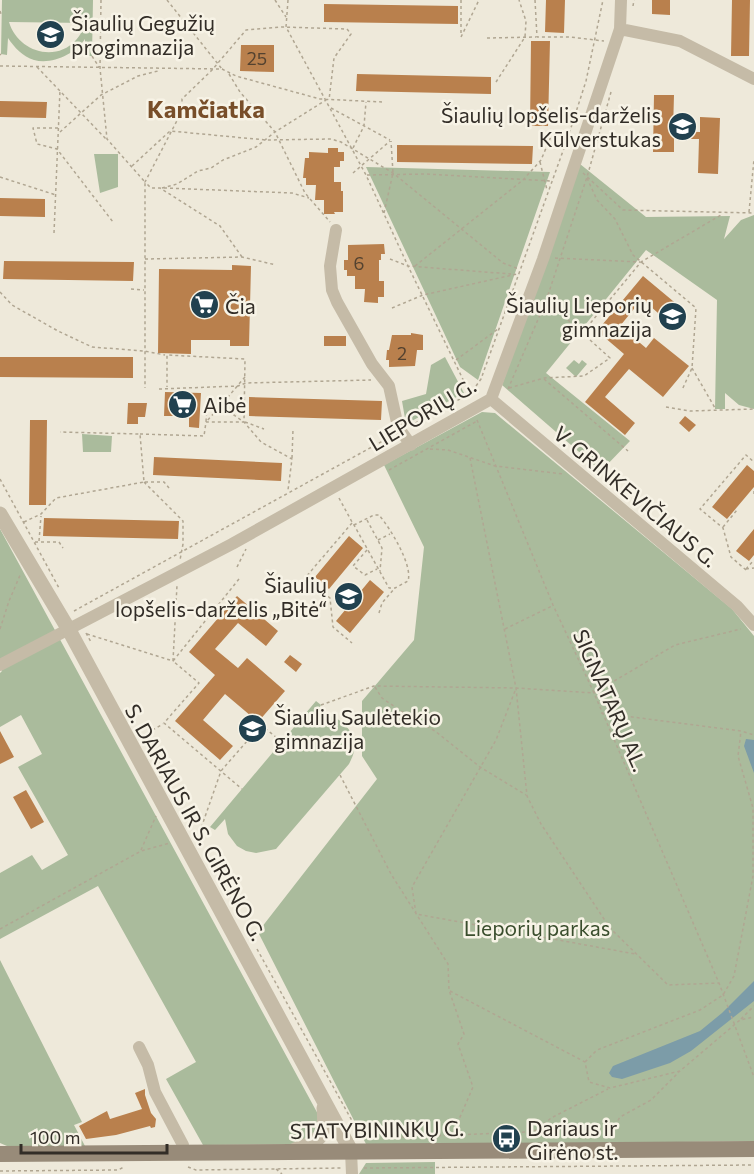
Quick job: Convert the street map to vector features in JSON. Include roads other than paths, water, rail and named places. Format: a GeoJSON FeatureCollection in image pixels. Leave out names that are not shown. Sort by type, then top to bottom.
{"type":"FeatureCollection","features":[{"type":"Feature","properties":{"kind":"main road","name":"STATYBININKŲ G."},"geometry":{"type":"LineString","coordinates":[[0,1154],[185,1159],[287,1153],[352,1164],[449,1151],[754,1149]]}},
{"type":"Feature","properties":{"kind":"street","name":"LIEPORIŲ G."},"geometry":{"type":"LineString","coordinates":[[0,665],[411,445],[490,399],[543,259],[620,29],[621,0]]}},
{"type":"Feature","properties":{"kind":"street"},"geometry":{"type":"LineString","coordinates":[[620,29],[681,41],[754,79]]}},
{"type":"Feature","properties":{"kind":"street"},"geometry":{"type":"LineString","coordinates":[[336,230],[330,266],[332,290],[372,364],[389,386],[400,432],[411,445]]}},
{"type":"Feature","properties":{"kind":"street","name":"V. GRINKEVIČIAUS G."},"geometry":{"type":"LineString","coordinates":[[490,399],[737,606],[748,627]]}},
{"type":"Feature","properties":{"kind":"street","name":"S. DARIAUS IR S. GIRĖNO G."},"geometry":{"type":"LineString","coordinates":[[0,514],[69,630],[323,1102],[352,1164]]}},
{"type":"Feature","properties":{"kind":"street"},"geometry":{"type":"LineString","coordinates":[[139,1047],[148,1065],[155,1092],[183,1145],[185,1159]]}},
{"type":"Feature","properties":{"kind":"street"},"geometry":{"type":"LineString","coordinates":[[287,1153],[319,1139],[326,1122],[323,1102]]}},
{"type":"Feature","properties":{"kind":"water"},"geometry":{"type":"Polygon","coordinates":[[[746,739],[754,740],[754,773],[744,746],[746,739]]]}},
{"type":"Feature","properties":{"kind":"water"},"geometry":{"type":"Polygon","coordinates":[[[754,981],[754,1001],[691,1051],[670,1063],[622,1079],[612,1077],[609,1073],[613,1066],[700,1031],[754,981]]]}},
{"type":"Feature","properties":{"kind":"place","name":"Šiaulių Gegužių progimnazija"},"geometry":{"type":"Point","coordinates":[50,34]}},
{"type":"Feature","properties":{"kind":"place","name":"Šiaulių lopšelis-darželis Kūlverstukas"},"geometry":{"type":"Point","coordinates":[682,126]}},
{"type":"Feature","properties":{"kind":"place","name":"Čia"},"geometry":{"type":"Point","coordinates":[204,305]}},
{"type":"Feature","properties":{"kind":"place","name":"Šiaulių Lieporių gimnazija"},"geometry":{"type":"Point","coordinates":[673,316]}},
{"type":"Feature","properties":{"kind":"place","name":"Aibė"},"geometry":{"type":"Point","coordinates":[182,404]}},
{"type":"Feature","properties":{"kind":"place","name":"Šiaulių lopšelis-darželis „Bitė“"},"geometry":{"type":"Point","coordinates":[348,596]}},
{"type":"Feature","properties":{"kind":"place","name":"Šiaulių Saulėtekio gimnazija"},"geometry":{"type":"Point","coordinates":[253,728]}},
{"type":"Feature","properties":{"kind":"place","name":"Dariaus ir Girėno st."},"geometry":{"type":"Point","coordinates":[506,1139]}},
{"type":"Feature","properties":{"kind":"district","name":"Kamčiatka"},"geometry":{"type":"Point","coordinates":[206,108]}},
{"type":"Feature","properties":{"kind":"park label","name":"Lieporių parkas"},"geometry":{"type":"Point","coordinates":[537,927]}}]}
